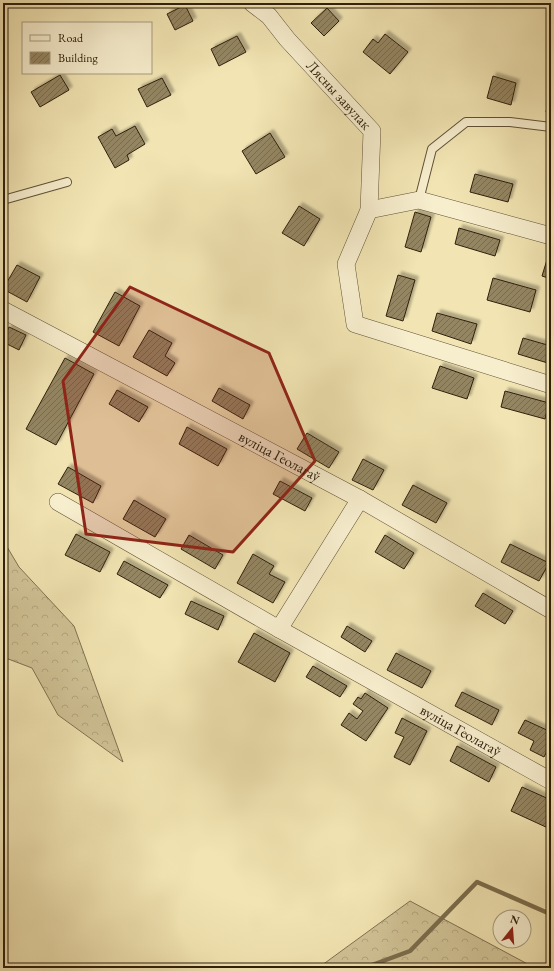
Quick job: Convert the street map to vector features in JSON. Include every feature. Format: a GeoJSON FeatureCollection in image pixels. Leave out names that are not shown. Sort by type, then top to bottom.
{"type":"FeatureCollection","features":[{"type":"Feature","properties":{"kind":"street","name":"Лясны завулак"},"geometry":{"type":"LineString","coordinates":[[252,3],[269,16],[287,39],[372,131],[369,210]]}},
{"type":"Feature","properties":{"kind":"street"},"geometry":{"type":"LineString","coordinates":[[551,236],[419,200],[369,210],[346,264],[355,324],[551,385]]}},
{"type":"Feature","properties":{"kind":"street","name":"вуліца Геолагаў"},"geometry":{"type":"LineString","coordinates":[[3,310],[360,499],[551,610]]}},
{"type":"Feature","properties":{"kind":"street"},"geometry":{"type":"LineString","coordinates":[[279,629],[360,499]]}},
{"type":"Feature","properties":{"kind":"street","name":"вуліца Геолагаў"},"geometry":{"type":"LineString","coordinates":[[58,502],[279,629],[551,781]]}},
{"type":"Feature","properties":{"kind":"lane"},"geometry":{"type":"LineString","coordinates":[[419,200],[432,149],[466,122],[510,122],[551,127]]}},
{"type":"Feature","properties":{"kind":"lane"},"geometry":{"type":"LineString","coordinates":[[3,200],[68,182]]}},
{"type":"Feature","properties":{"kind":"highlighted area"},"geometry":{"type":"Polygon","coordinates":[[[130,287],[269,353],[315,461],[233,552],[86,534],[63,381],[130,287]]]}},
{"type":"Feature","properties":{"kind":"green space"},"geometry":{"type":"Polygon","coordinates":[[[3,540],[19,567],[74,626],[123,762],[58,715],[32,668],[3,657],[3,540]]]}},
{"type":"Feature","properties":{"kind":"green space"},"geometry":{"type":"Polygon","coordinates":[[[410,901],[492,945],[492,949],[500,949],[535,968],[318,968],[410,901]]]}},
{"type":"Feature","properties":{"kind":"building"},"geometry":{"type":"Polygon","coordinates":[[[185,5],[193,21],[175,30],[167,14],[185,5]]]}},
{"type":"Feature","properties":{"kind":"building"},"geometry":{"type":"Polygon","coordinates":[[[327,8],[339,21],[324,36],[311,23],[327,8]]]}},
{"type":"Feature","properties":{"kind":"building"},"geometry":{"type":"Polygon","coordinates":[[[385,34],[408,52],[390,74],[363,52],[373,39],[378,43],[385,34]]]}},
{"type":"Feature","properties":{"kind":"building"},"geometry":{"type":"Polygon","coordinates":[[[237,36],[246,52],[219,66],[211,49],[237,36]]]}},
{"type":"Feature","properties":{"kind":"building"},"geometry":{"type":"Polygon","coordinates":[[[60,75],[69,90],[40,107],[31,92],[60,75]]]}},
{"type":"Feature","properties":{"kind":"building"},"geometry":{"type":"Polygon","coordinates":[[[493,76],[516,83],[511,105],[487,98],[493,76]]]}},
{"type":"Feature","properties":{"kind":"building"},"geometry":{"type":"Polygon","coordinates":[[[162,78],[171,95],[147,107],[138,89],[162,78]]]}},
{"type":"Feature","properties":{"kind":"building"},"geometry":{"type":"Polygon","coordinates":[[[551,91],[551,113],[546,112],[551,91]]]}},
{"type":"Feature","properties":{"kind":"building"},"geometry":{"type":"Polygon","coordinates":[[[135,126],[145,144],[127,155],[129,160],[115,168],[98,137],[112,129],[116,136],[135,126]]]}},
{"type":"Feature","properties":{"kind":"building"},"geometry":{"type":"Polygon","coordinates":[[[270,133],[285,157],[256,174],[242,151],[270,133]]]}},
{"type":"Feature","properties":{"kind":"building"},"geometry":{"type":"Polygon","coordinates":[[[475,174],[513,184],[508,202],[470,192],[475,174]]]}},
{"type":"Feature","properties":{"kind":"building"},"geometry":{"type":"Polygon","coordinates":[[[299,206],[320,219],[304,246],[282,233],[299,206]]]}},
{"type":"Feature","properties":{"kind":"building"},"geometry":{"type":"Polygon","coordinates":[[[415,212],[431,217],[421,252],[405,247],[415,212]]]}},
{"type":"Feature","properties":{"kind":"building"},"geometry":{"type":"Polygon","coordinates":[[[459,228],[500,240],[495,256],[455,244],[459,228]]]}},
{"type":"Feature","properties":{"kind":"building"},"geometry":{"type":"Polygon","coordinates":[[[551,250],[551,279],[542,276],[551,250]]]}},
{"type":"Feature","properties":{"kind":"building"},"geometry":{"type":"Polygon","coordinates":[[[17,265],[40,277],[27,302],[3,289],[17,265]]]}},
{"type":"Feature","properties":{"kind":"building"},"geometry":{"type":"Polygon","coordinates":[[[398,275],[415,280],[403,321],[386,316],[398,275]]]}},
{"type":"Feature","properties":{"kind":"building"},"geometry":{"type":"Polygon","coordinates":[[[493,278],[536,290],[530,312],[487,300],[493,278]]]}},
{"type":"Feature","properties":{"kind":"building"},"geometry":{"type":"Polygon","coordinates":[[[115,292],[140,306],[119,346],[93,332],[115,292]]]}},
{"type":"Feature","properties":{"kind":"building"},"geometry":{"type":"Polygon","coordinates":[[[437,313],[477,324],[471,344],[432,331],[437,313]]]}},
{"type":"Feature","properties":{"kind":"building"},"geometry":{"type":"Polygon","coordinates":[[[9,327],[26,335],[19,350],[3,342],[9,327]]]}},
{"type":"Feature","properties":{"kind":"building"},"geometry":{"type":"Polygon","coordinates":[[[149,330],[172,343],[165,356],[175,363],[167,376],[133,357],[149,330]]]}},
{"type":"Feature","properties":{"kind":"building"},"geometry":{"type":"Polygon","coordinates":[[[523,338],[551,346],[551,364],[518,354],[523,338]]]}},
{"type":"Feature","properties":{"kind":"building"},"geometry":{"type":"Polygon","coordinates":[[[65,358],[94,374],[56,445],[26,429],[65,358]]]}},
{"type":"Feature","properties":{"kind":"building"},"geometry":{"type":"Polygon","coordinates":[[[440,366],[474,378],[467,399],[432,388],[440,366]]]}},
{"type":"Feature","properties":{"kind":"building"},"geometry":{"type":"Polygon","coordinates":[[[219,388],[250,405],[243,419],[212,401],[219,388]]]}},
{"type":"Feature","properties":{"kind":"building"},"geometry":{"type":"Polygon","coordinates":[[[117,390],[148,407],[139,422],[109,404],[117,390]]]}},
{"type":"Feature","properties":{"kind":"building"},"geometry":{"type":"Polygon","coordinates":[[[505,391],[549,403],[545,419],[501,407],[505,391]]]}},
{"type":"Feature","properties":{"kind":"building"},"geometry":{"type":"Polygon","coordinates":[[[187,427],[227,449],[218,466],[179,444],[187,427]]]}},
{"type":"Feature","properties":{"kind":"building"},"geometry":{"type":"Polygon","coordinates":[[[307,433],[339,452],[329,468],[297,449],[307,433]]]}},
{"type":"Feature","properties":{"kind":"building"},"geometry":{"type":"Polygon","coordinates":[[[363,459],[384,470],[373,490],[352,480],[363,459]]]}},
{"type":"Feature","properties":{"kind":"building"},"geometry":{"type":"Polygon","coordinates":[[[68,467],[101,486],[93,503],[58,484],[68,467]]]}},
{"type":"Feature","properties":{"kind":"building"},"geometry":{"type":"Polygon","coordinates":[[[280,481],[312,498],[305,511],[273,494],[280,481]]]}},
{"type":"Feature","properties":{"kind":"building"},"geometry":{"type":"Polygon","coordinates":[[[413,485],[447,503],[436,523],[402,505],[413,485]]]}},
{"type":"Feature","properties":{"kind":"building"},"geometry":{"type":"Polygon","coordinates":[[[134,500],[166,519],[155,537],[123,519],[134,500]]]}},
{"type":"Feature","properties":{"kind":"building"},"geometry":{"type":"Polygon","coordinates":[[[76,534],[110,552],[100,572],[65,555],[76,534]]]}},
{"type":"Feature","properties":{"kind":"building"},"geometry":{"type":"Polygon","coordinates":[[[189,535],[223,555],[215,569],[181,549],[189,535]]]}},
{"type":"Feature","properties":{"kind":"building"},"geometry":{"type":"Polygon","coordinates":[[[385,535],[414,553],[404,569],[375,552],[385,535]]]}},
{"type":"Feature","properties":{"kind":"building"},"geometry":{"type":"Polygon","coordinates":[[[510,544],[549,563],[539,581],[501,562],[510,544]]]}},
{"type":"Feature","properties":{"kind":"building"},"geometry":{"type":"Polygon","coordinates":[[[253,554],[274,566],[269,574],[285,582],[273,603],[237,583],[253,554]]]}},
{"type":"Feature","properties":{"kind":"building"},"geometry":{"type":"Polygon","coordinates":[[[124,561],[168,585],[160,598],[117,574],[124,561]]]}},
{"type":"Feature","properties":{"kind":"building"},"geometry":{"type":"Polygon","coordinates":[[[483,593],[513,611],[505,624],[475,606],[483,593]]]}},
{"type":"Feature","properties":{"kind":"building"},"geometry":{"type":"Polygon","coordinates":[[[191,601],[224,616],[218,630],[185,614],[191,601]]]}},
{"type":"Feature","properties":{"kind":"building"},"geometry":{"type":"Polygon","coordinates":[[[347,626],[372,641],[365,652],[341,637],[347,626]]]}},
{"type":"Feature","properties":{"kind":"building"},"geometry":{"type":"Polygon","coordinates":[[[254,633],[290,653],[275,682],[238,662],[254,633]]]}},
{"type":"Feature","properties":{"kind":"building"},"geometry":{"type":"Polygon","coordinates":[[[396,653],[431,671],[422,688],[387,670],[396,653]]]}},
{"type":"Feature","properties":{"kind":"building"},"geometry":{"type":"Polygon","coordinates":[[[313,666],[347,686],[340,697],[306,677],[313,666]]]}},
{"type":"Feature","properties":{"kind":"building"},"geometry":{"type":"Polygon","coordinates":[[[462,692],[499,710],[492,725],[455,706],[462,692]]]}},
{"type":"Feature","properties":{"kind":"building"},"geometry":{"type":"Polygon","coordinates":[[[365,693],[388,708],[366,741],[341,725],[349,713],[357,719],[363,711],[353,704],[358,697],[361,699],[365,693]]]}},
{"type":"Feature","properties":{"kind":"building"},"geometry":{"type":"Polygon","coordinates":[[[402,718],[427,731],[410,765],[394,757],[404,737],[395,733],[402,718]]]}},
{"type":"Feature","properties":{"kind":"building"},"geometry":{"type":"Polygon","coordinates":[[[525,720],[551,732],[551,748],[549,747],[544,757],[530,750],[534,741],[518,733],[525,720]]]}},
{"type":"Feature","properties":{"kind":"building"},"geometry":{"type":"Polygon","coordinates":[[[457,746],[496,767],[489,782],[450,761],[457,746]]]}},
{"type":"Feature","properties":{"kind":"building"},"geometry":{"type":"Polygon","coordinates":[[[522,787],[551,800],[551,821],[548,828],[511,811],[522,787]]]}},
{"type":"Feature","properties":{"kind":"waterway"},"geometry":{"type":"LineString","coordinates":[[364,968],[410,951],[477,882],[548,913],[551,911]]}}]}
